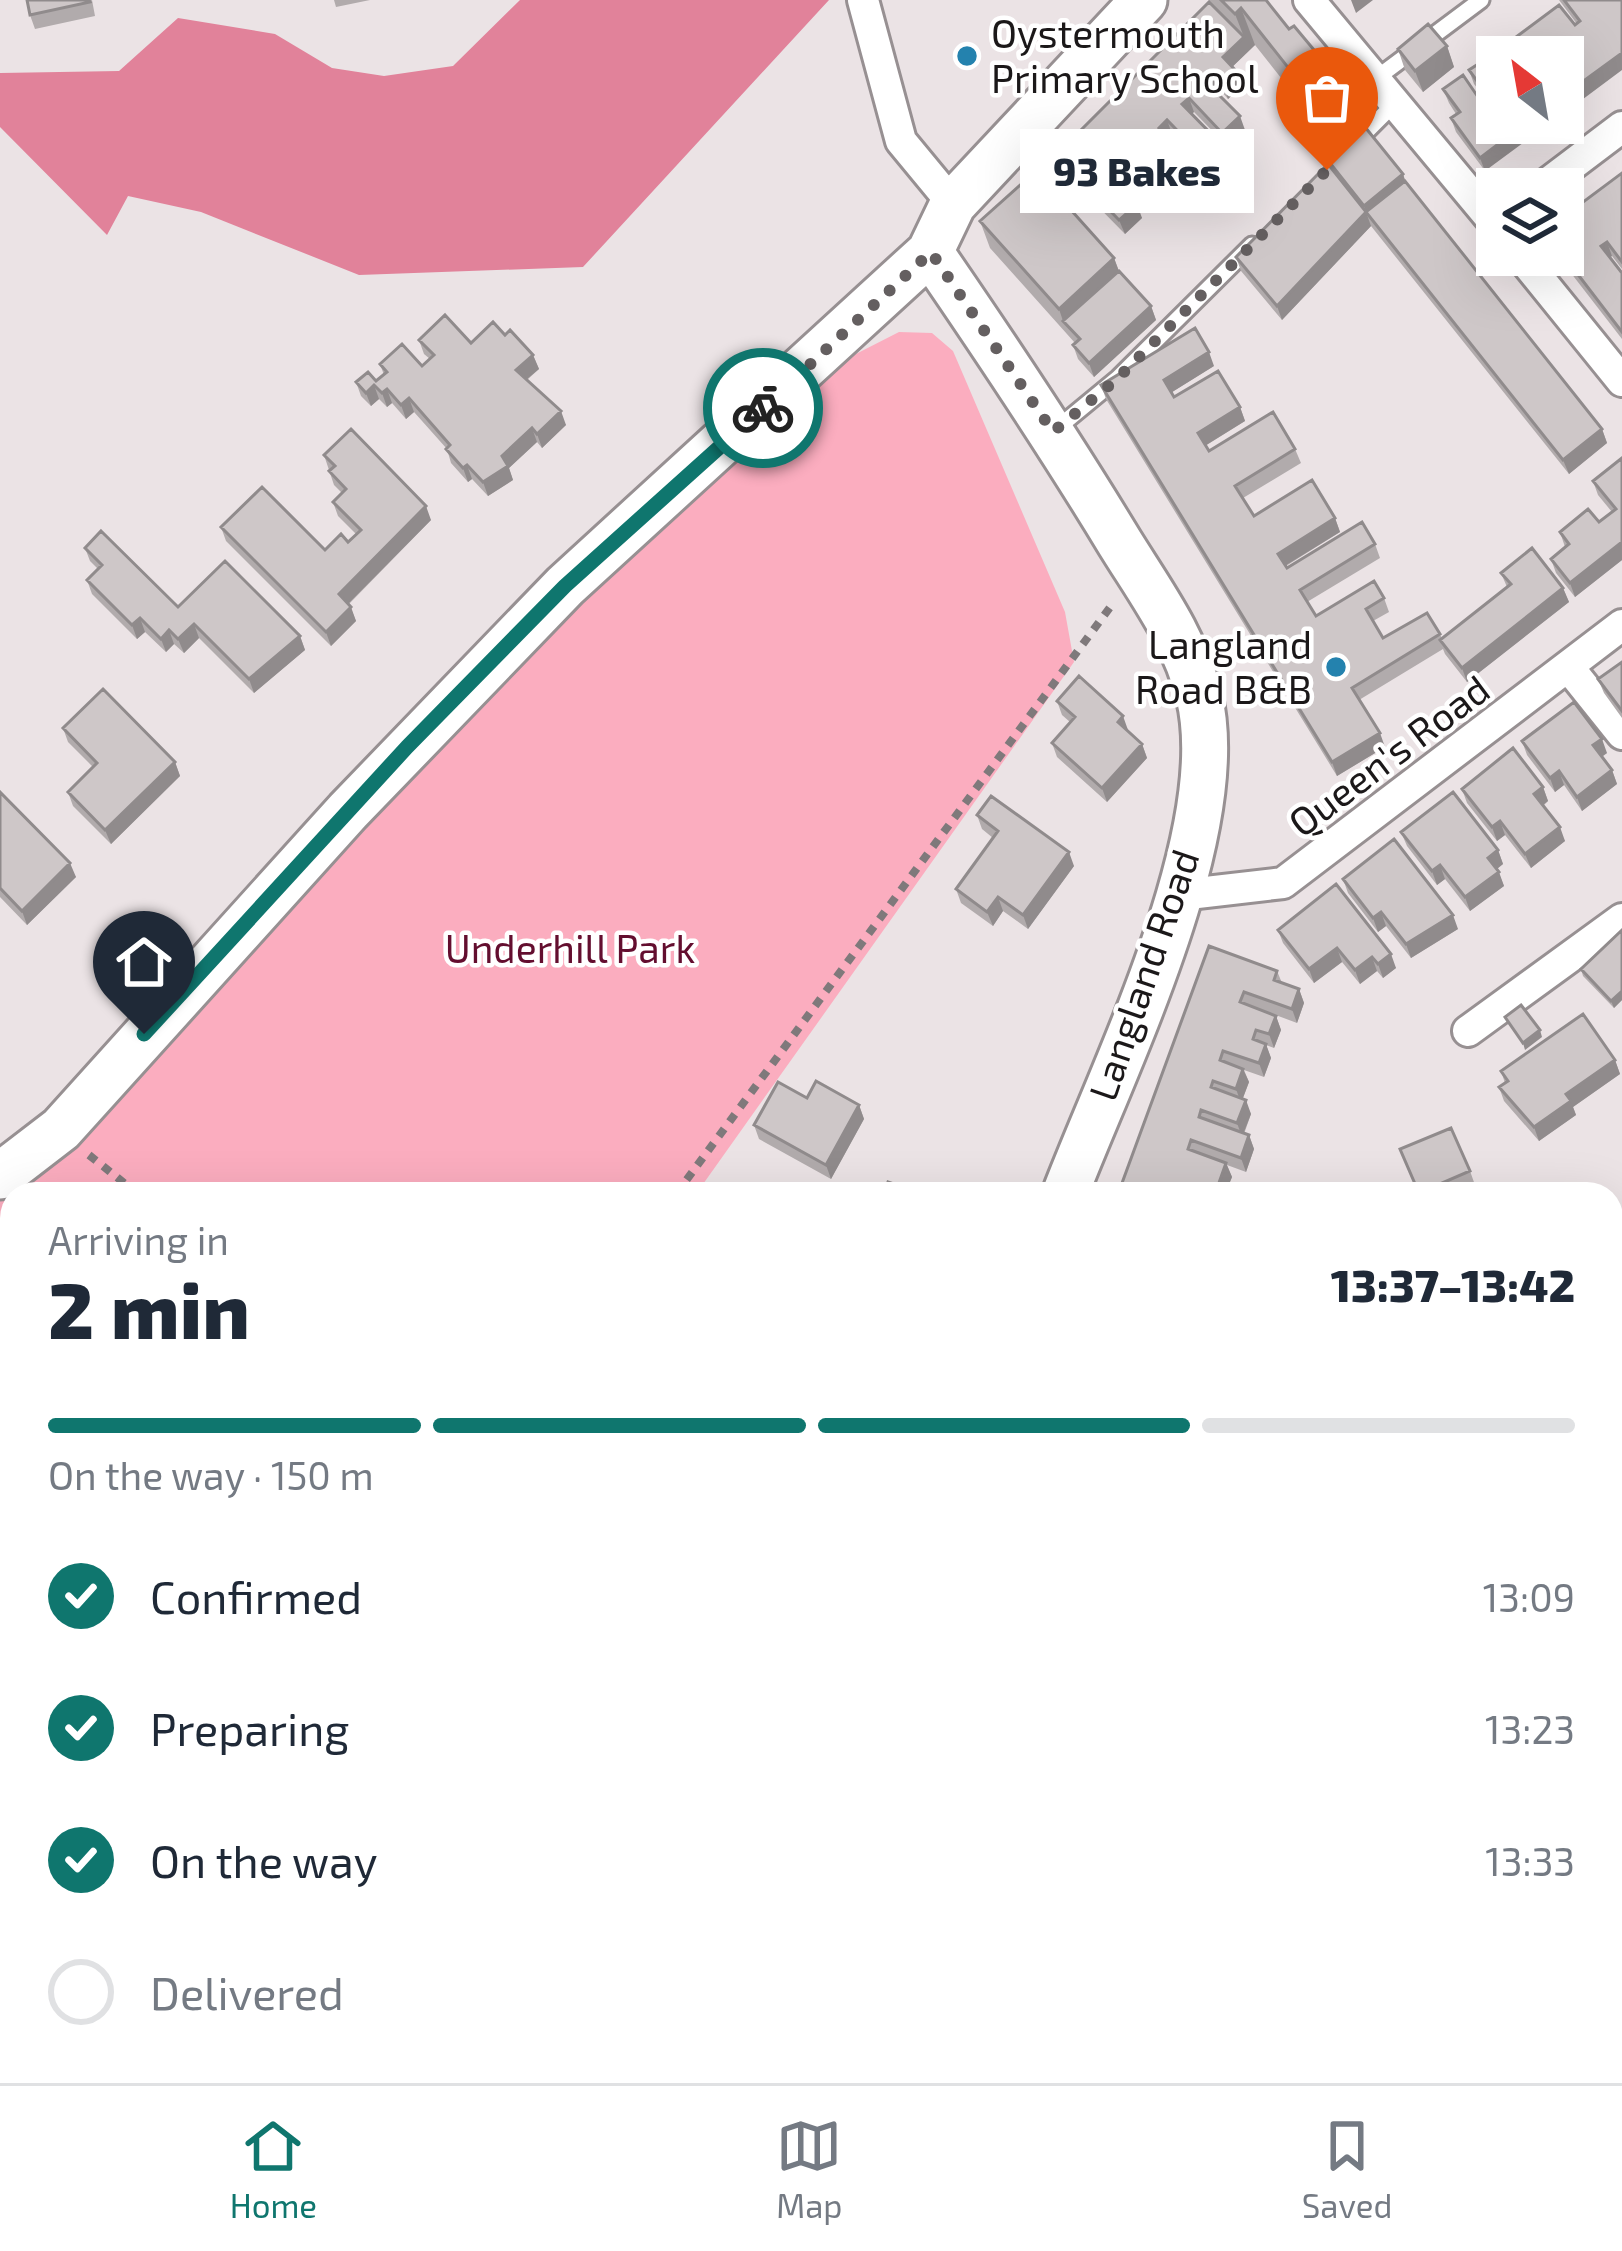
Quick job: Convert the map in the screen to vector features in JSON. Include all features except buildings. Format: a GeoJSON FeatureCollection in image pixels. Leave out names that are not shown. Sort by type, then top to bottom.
{"type":"FeatureCollection","features":[{"type":"Feature","properties":{"kind":"main road"},"geometry":{"type":"LineString","coordinates":[[0,1176],[61,1130],[392,763],[565,586],[931,252],[953,204],[1144,0]]}},
{"type":"Feature","properties":{"kind":"main road","name":"Langland Road"},"geometry":{"type":"LineString","coordinates":[[931,252],[1053,432],[1178,634],[1200,700],[1199,803],[1180,895],[1071,1182]]}},
{"type":"Feature","properties":{"kind":"street"},"geometry":{"type":"LineString","coordinates":[[862,0],[901,141],[953,204]]}},
{"type":"Feature","properties":{"kind":"street"},"geometry":{"type":"LineString","coordinates":[[1310,0],[1476,201]]}},
{"type":"Feature","properties":{"kind":"street"},"geometry":{"type":"LineString","coordinates":[[1568,168],[1622,128]]}},
{"type":"Feature","properties":{"kind":"street"},"geometry":{"type":"LineString","coordinates":[[1538,276],[1619,372]]}},
{"type":"Feature","properties":{"kind":"street","name":"Queen's Road"},"geometry":{"type":"LineString","coordinates":[[1180,895],[1283,883],[1622,625]]}},
{"type":"Feature","properties":{"kind":"street"},"geometry":{"type":"LineString","coordinates":[[1570,669],[1622,734]]}},
{"type":"Feature","properties":{"kind":"street"},"geometry":{"type":"LineString","coordinates":[[1468,1031],[1622,919]]}},
{"type":"Feature","properties":{"kind":"lane"},"geometry":{"type":"LineString","coordinates":[[1374,80],[1481,0]]}},
{"type":"Feature","properties":{"kind":"lane"},"geometry":{"type":"LineString","coordinates":[[1343,154],[1393,105]]}},
{"type":"Feature","properties":{"kind":"lane"},"geometry":{"type":"LineString","coordinates":[[1053,432],[1118,378],[1261,236]]}},
{"type":"Feature","properties":{"kind":"path"},"geometry":{"type":"LineString","coordinates":[[685,1182],[1072,652],[1138,573]]}},
{"type":"Feature","properties":{"kind":"path"},"geometry":{"type":"LineString","coordinates":[[61,1130],[124,1182]]}},
{"type":"Feature","properties":{"kind":"green space","name":"Underhill Park"},"geometry":{"type":"Polygon","coordinates":[[[899,332],[932,333],[953,351],[1065,612],[1074,662],[705,1182],[8,1182],[539,637],[850,357],[899,332]]]}},
{"type":"Feature","properties":{"kind":"shaded area"},"geometry":{"type":"Polygon","coordinates":[[[520,0],[829,0],[583,267],[359,275],[201,212],[128,196],[107,235],[0,127],[0,73],[119,71],[178,18],[275,34],[332,68],[384,76],[453,66],[520,0]]]}},
{"type":"Feature","properties":{"kind":"way so far"},"geometry":{"type":"LineString","coordinates":[[763,408],[931,252],[1053,432],[1118,378],[1327,170]]}},
{"type":"Feature","properties":{"kind":"place","name":"Oystermouth Primary School"},"geometry":{"type":"Point","coordinates":[967,56]}},
{"type":"Feature","properties":{"kind":"place","name":"93 Bakes"},"geometry":{"type":"Point","coordinates":[1327,170]}},
{"type":"Feature","properties":{"kind":"place","name":"Langland Road B&B"},"geometry":{"type":"Point","coordinates":[1336,667]}},
{"type":"Feature","properties":{"kind":"route"},"geometry":{"type":"LineString","coordinates":[[144,1034],[407,747],[565,586],[763,408]]}}]}
